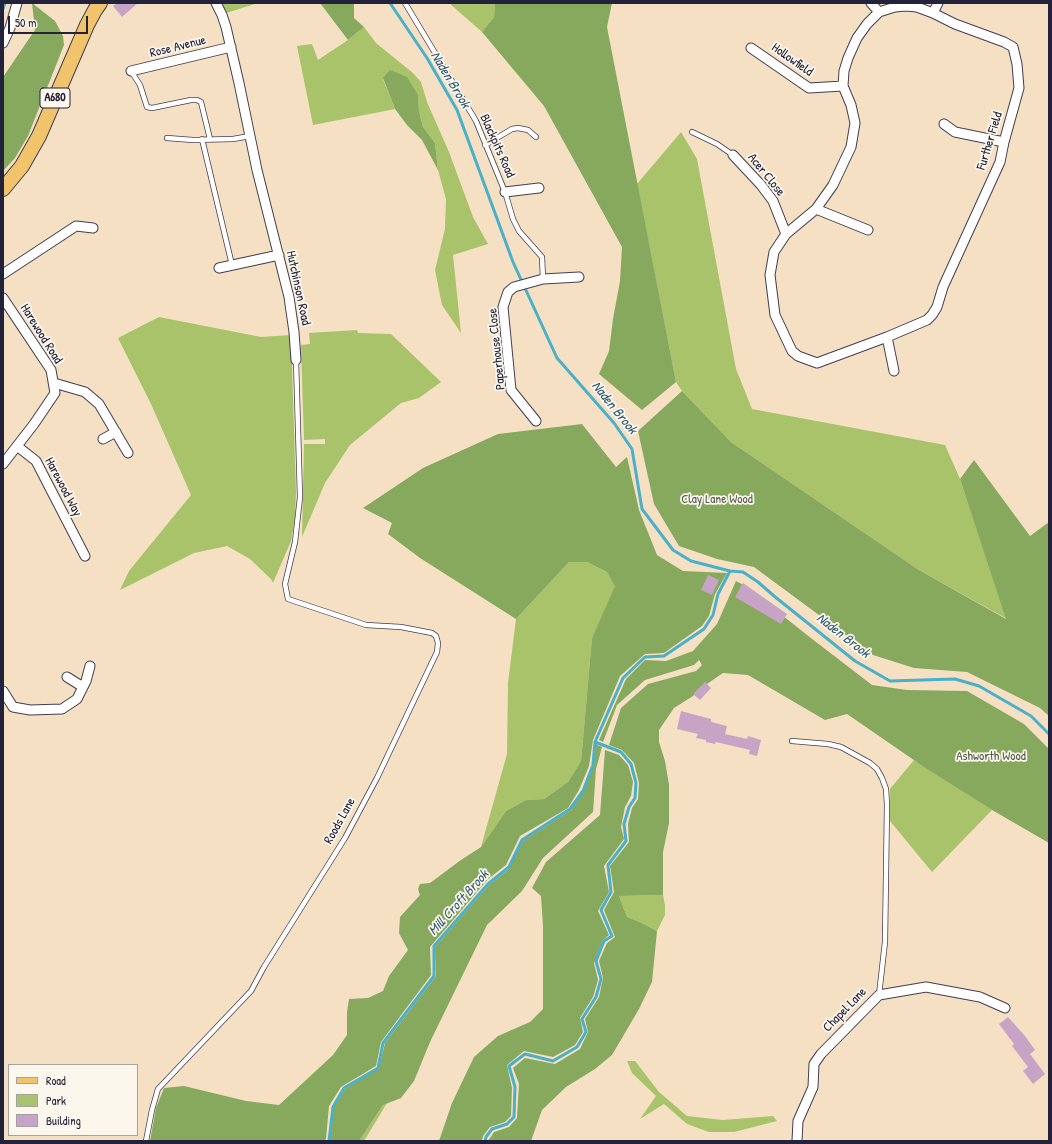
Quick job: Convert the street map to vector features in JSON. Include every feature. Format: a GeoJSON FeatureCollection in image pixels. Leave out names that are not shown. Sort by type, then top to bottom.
{"type":"FeatureCollection","features":[{"type":"Feature","properties":{"kind":"main road","name":"A680"},"geometry":{"type":"LineString","coordinates":[[3,189],[22,166],[39,136],[87,25],[100,3]]}},
{"type":"Feature","properties":{"kind":"street"},"geometry":{"type":"LineString","coordinates":[[3,43],[10,28],[17,3]]}},
{"type":"Feature","properties":{"kind":"street","name":"Hutchinson Road"},"geometry":{"type":"LineString","coordinates":[[216,3],[222,14],[231,47],[257,170],[289,297],[296,360]]}},
{"type":"Feature","properties":{"kind":"street"},"geometry":{"type":"LineString","coordinates":[[871,3],[878,12]]}},
{"type":"Feature","properties":{"kind":"street"},"geometry":{"type":"LineString","coordinates":[[843,86],[844,71],[857,38],[878,12],[895,6],[906,6],[917,7],[933,13],[938,3]]}},
{"type":"Feature","properties":{"kind":"street","name":"Further Field"},"geometry":{"type":"LineString","coordinates":[[843,86],[851,106],[855,123],[851,147],[833,185],[816,209],[786,234],[774,252],[770,275],[775,315],[792,351],[798,356],[816,363],[887,337],[927,320],[932,315],[937,307],[943,287],[1000,162],[1019,88],[1017,64],[1013,47],[1004,42],[955,24],[933,13]]}},
{"type":"Feature","properties":{"kind":"street","name":"Rose Avenue"},"geometry":{"type":"LineString","coordinates":[[131,71],[231,47]]}},
{"type":"Feature","properties":{"kind":"street","name":"Hollowfield"},"geometry":{"type":"LineString","coordinates":[[751,48],[809,88],[843,86]]}},
{"type":"Feature","properties":{"kind":"street"},"geometry":{"type":"LineString","coordinates":[[944,124],[955,132],[1004,142]]}},
{"type":"Feature","properties":{"kind":"street","name":"Acer Close"},"geometry":{"type":"LineString","coordinates":[[732,155],[761,185],[773,201],[786,234]]}},
{"type":"Feature","properties":{"kind":"street"},"geometry":{"type":"LineString","coordinates":[[505,192],[538,188]]}},
{"type":"Feature","properties":{"kind":"street"},"geometry":{"type":"LineString","coordinates":[[816,209],[868,230]]}},
{"type":"Feature","properties":{"kind":"street"},"geometry":{"type":"LineString","coordinates":[[3,274],[76,226],[93,228]]}},
{"type":"Feature","properties":{"kind":"street"},"geometry":{"type":"LineString","coordinates":[[219,268],[279,255]]}},
{"type":"Feature","properties":{"kind":"street"},"geometry":{"type":"LineString","coordinates":[[543,279],[579,277]]}},
{"type":"Feature","properties":{"kind":"street","name":"Paperhouse Close"},"geometry":{"type":"LineString","coordinates":[[536,421],[512,390],[503,307],[511,289],[527,282],[543,279]]}},
{"type":"Feature","properties":{"kind":"street","name":"Harewood Road"},"geometry":{"type":"LineString","coordinates":[[3,298],[51,370],[55,393],[3,464]]}},
{"type":"Feature","properties":{"kind":"street"},"geometry":{"type":"LineString","coordinates":[[887,337],[894,371]]}},
{"type":"Feature","properties":{"kind":"street"},"geometry":{"type":"LineString","coordinates":[[54,383],[84,392],[99,404],[128,453]]}},
{"type":"Feature","properties":{"kind":"street"},"geometry":{"type":"LineString","coordinates":[[103,439],[116,432]]}},
{"type":"Feature","properties":{"kind":"street","name":"Harewood Way"},"geometry":{"type":"LineString","coordinates":[[17,446],[36,461],[85,556]]}},
{"type":"Feature","properties":{"kind":"street"},"geometry":{"type":"LineString","coordinates":[[71,550],[80,546]]}},
{"type":"Feature","properties":{"kind":"street"},"geometry":{"type":"LineString","coordinates":[[3,691],[13,707],[30,710],[62,709],[77,699],[86,681],[90,666]]}},
{"type":"Feature","properties":{"kind":"street"},"geometry":{"type":"LineString","coordinates":[[67,677],[83,687]]}},
{"type":"Feature","properties":{"kind":"street","name":"Chapel Lane"},"geometry":{"type":"LineString","coordinates":[[797,1141],[798,1121],[814,1087],[814,1064],[821,1054],[879,995],[926,987],[980,996],[1005,1008]]}},
{"type":"Feature","properties":{"kind":"lane","name":"Blackpits Road"},"geometry":{"type":"LineString","coordinates":[[405,3],[476,122],[505,192],[513,219],[519,231],[542,257],[543,279]]}},
{"type":"Feature","properties":{"kind":"lane"},"geometry":{"type":"LineString","coordinates":[[131,71],[140,85],[147,107],[152,108],[190,100],[198,100],[201,102],[210,139]]}},
{"type":"Feature","properties":{"kind":"lane"},"geometry":{"type":"LineString","coordinates":[[485,145],[512,129],[518,128],[528,130],[536,136]]}},
{"type":"Feature","properties":{"kind":"lane"},"geometry":{"type":"LineString","coordinates":[[692,132],[717,144],[732,155]]}},
{"type":"Feature","properties":{"kind":"lane"},"geometry":{"type":"LineString","coordinates":[[167,138],[210,139],[250,136]]}},
{"type":"Feature","properties":{"kind":"lane"},"geometry":{"type":"LineString","coordinates":[[202,139],[232,265]]}},
{"type":"Feature","properties":{"kind":"lane","name":"Hutchinson Road"},"geometry":{"type":"LineString","coordinates":[[285,584],[295,542],[300,497],[296,360]]}},
{"type":"Feature","properties":{"kind":"lane","name":"Roods Lane"},"geometry":{"type":"LineString","coordinates":[[146,1141],[158,1089],[251,991],[264,967],[345,838],[377,778],[437,652],[438,643],[436,636],[432,633],[401,627],[366,625],[344,619],[288,599],[285,584]]}},
{"type":"Feature","properties":{"kind":"lane"},"geometry":{"type":"LineString","coordinates":[[792,741],[828,744],[841,747],[870,763],[877,769],[886,789],[885,942],[879,995]]}},
{"type":"Feature","properties":{"kind":"green space"},"geometry":{"type":"Polygon","coordinates":[[[32,3],[55,21],[63,36],[64,45],[28,136],[15,158],[3,171],[3,77],[35,30],[32,3]]]}},
{"type":"Feature","properties":{"kind":"green space"},"geometry":{"type":"Polygon","coordinates":[[[218,3],[258,3],[223,14],[218,3]]]}},
{"type":"Feature","properties":{"kind":"green space"},"geometry":{"type":"Polygon","coordinates":[[[320,3],[354,3],[354,18],[364,27],[348,40],[320,3]]]}},
{"type":"Feature","properties":{"kind":"green space"},"geometry":{"type":"Polygon","coordinates":[[[449,3],[495,3],[494,17],[482,32],[449,3]]]}},
{"type":"Feature","properties":{"kind":"green space"},"geometry":{"type":"Polygon","coordinates":[[[495,3],[612,3],[607,27],[676,382],[642,410],[599,374],[609,351],[620,281],[622,247],[544,106],[482,32],[494,17],[495,3]]]}},
{"type":"Feature","properties":{"kind":"green space"},"geometry":{"type":"Polygon","coordinates":[[[364,27],[376,43],[413,73],[421,82],[427,102],[449,152],[473,217],[488,244],[453,255],[461,333],[442,305],[435,270],[445,229],[446,199],[438,170],[435,143],[423,127],[419,112],[418,95],[383,79],[395,109],[313,125],[297,46],[312,44],[318,60],[348,40],[364,27]]]}},
{"type":"Feature","properties":{"kind":"green space"},"geometry":{"type":"Polygon","coordinates":[[[390,70],[407,77],[418,95],[419,112],[423,127],[435,143],[438,170],[422,140],[407,125],[395,109],[383,78],[390,70]]]}},
{"type":"Feature","properties":{"kind":"green space"},"geometry":{"type":"Polygon","coordinates":[[[681,132],[697,159],[736,369],[752,409],[945,445],[960,479],[1007,619],[919,570],[731,442],[682,391],[676,382],[637,184],[681,132]]]}},
{"type":"Feature","properties":{"kind":"green space"},"geometry":{"type":"Polygon","coordinates":[[[159,317],[261,337],[291,335],[296,492],[295,518],[291,541],[273,583],[271,579],[250,559],[227,546],[194,553],[120,590],[129,571],[191,495],[151,404],[118,338],[159,317]]]}},
{"type":"Feature","properties":{"kind":"green space"},"geometry":{"type":"Polygon","coordinates":[[[357,330],[358,333],[391,334],[441,382],[419,398],[401,403],[350,445],[325,483],[302,537],[304,444],[325,444],[325,439],[304,440],[301,345],[310,344],[309,333],[357,330]]]}},
{"type":"Feature","properties":{"kind":"green space","name":"Clay Lane Wood"},"geometry":{"type":"Polygon","coordinates":[[[682,391],[731,442],[919,570],[1006,619],[960,479],[974,460],[1030,536],[1049,522],[1049,716],[1040,708],[967,672],[914,668],[873,655],[754,567],[717,559],[679,546],[654,504],[638,431],[682,391]]]}},
{"type":"Feature","properties":{"kind":"green space"},"geometry":{"type":"Polygon","coordinates":[[[582,424],[616,467],[627,457],[639,510],[657,555],[683,571],[727,573],[715,594],[709,616],[702,626],[664,653],[645,654],[620,676],[593,740],[589,766],[579,790],[568,808],[520,836],[506,865],[488,879],[430,947],[431,975],[381,1042],[376,1066],[341,1087],[329,1106],[326,1139],[324,1141],[150,1141],[156,1108],[164,1088],[184,1086],[246,1101],[279,1105],[333,1055],[347,1035],[347,1012],[349,999],[368,998],[383,991],[389,976],[408,950],[399,933],[400,917],[420,895],[418,889],[420,884],[430,883],[481,847],[506,811],[526,800],[544,799],[568,782],[581,761],[592,638],[615,586],[607,572],[587,562],[569,562],[516,619],[420,558],[388,534],[392,523],[363,508],[423,468],[498,434],[582,424]]]}},
{"type":"Feature","properties":{"kind":"green space"},"geometry":{"type":"Polygon","coordinates":[[[569,562],[587,562],[607,572],[616,586],[592,638],[581,761],[568,782],[544,799],[526,800],[506,811],[481,847],[507,754],[508,683],[516,619],[569,562]]]}},
{"type":"Feature","properties":{"kind":"green space","name":"Ashworth Wood"},"geometry":{"type":"Polygon","coordinates":[[[736,581],[747,587],[872,685],[907,690],[967,691],[1024,724],[1049,749],[1049,843],[992,810],[924,767],[847,714],[825,720],[748,675],[723,673],[704,686],[693,696],[674,708],[659,730],[659,742],[665,761],[669,785],[669,823],[663,852],[663,895],[619,896],[627,917],[657,931],[652,982],[639,1009],[612,1055],[595,1069],[566,1087],[542,1110],[531,1141],[488,1141],[494,1132],[509,1127],[517,1118],[519,1084],[513,1068],[525,1058],[555,1064],[580,1049],[588,1032],[585,1019],[599,997],[603,978],[599,961],[607,943],[615,937],[604,910],[614,892],[610,866],[629,842],[628,824],[632,808],[638,799],[639,783],[634,763],[622,750],[609,745],[621,708],[648,684],[696,671],[702,665],[699,660],[694,665],[645,680],[617,705],[603,742],[599,740],[626,679],[645,660],[666,661],[693,651],[717,624],[736,581]]]}},
{"type":"Feature","properties":{"kind":"green space"},"geometry":{"type":"Polygon","coordinates":[[[596,744],[602,747],[596,769],[593,812],[543,858],[522,891],[487,925],[430,1042],[414,1081],[401,1098],[383,1105],[359,1141],[330,1141],[334,1107],[345,1089],[379,1068],[385,1043],[436,976],[435,947],[489,885],[509,869],[523,841],[571,810],[584,791],[594,764],[596,744]]]}},
{"type":"Feature","properties":{"kind":"green space"},"geometry":{"type":"Polygon","coordinates":[[[605,750],[619,755],[628,765],[633,782],[631,796],[625,807],[621,827],[624,839],[604,866],[609,892],[598,911],[609,935],[603,940],[594,963],[598,980],[593,997],[580,1018],[583,1032],[575,1045],[553,1057],[524,1051],[507,1065],[512,1088],[511,1116],[505,1122],[490,1127],[483,1136],[482,1141],[439,1141],[452,1103],[474,1057],[498,1036],[530,1022],[543,1009],[543,926],[541,896],[532,888],[546,862],[600,815],[605,750]]]}},
{"type":"Feature","properties":{"kind":"green space"},"geometry":{"type":"Polygon","coordinates":[[[914,760],[992,810],[932,872],[890,821],[890,789],[914,760]]]}},
{"type":"Feature","properties":{"kind":"green space"},"geometry":{"type":"Polygon","coordinates":[[[663,895],[665,915],[657,931],[627,917],[619,896],[663,895]]]}},
{"type":"Feature","properties":{"kind":"green space"},"geometry":{"type":"Polygon","coordinates":[[[627,1061],[635,1061],[659,1092],[687,1116],[723,1120],[773,1116],[777,1121],[734,1132],[709,1132],[687,1124],[664,1104],[640,1119],[656,1096],[632,1073],[627,1061]]]}},
{"type":"Feature","properties":{"kind":"green space"},"geometry":{"type":"Polygon","coordinates":[[[387,1103],[364,1141],[359,1141],[383,1105],[387,1103]]]}},
{"type":"Feature","properties":{"kind":"building"},"geometry":{"type":"Polygon","coordinates":[[[117,3],[138,3],[122,17],[113,6],[117,3]]]}},
{"type":"Feature","properties":{"kind":"building"},"geometry":{"type":"Polygon","coordinates":[[[708,575],[719,580],[712,595],[701,590],[708,575]]]}},
{"type":"Feature","properties":{"kind":"building"},"geometry":{"type":"Polygon","coordinates":[[[743,583],[787,614],[781,624],[735,597],[743,583]]]}},
{"type":"Feature","properties":{"kind":"building"},"geometry":{"type":"Polygon","coordinates":[[[705,682],[711,688],[700,700],[693,694],[705,682]]]}},
{"type":"Feature","properties":{"kind":"building"},"geometry":{"type":"Polygon","coordinates":[[[681,711],[711,719],[711,722],[727,726],[725,734],[747,739],[748,736],[761,740],[757,756],[749,754],[750,750],[716,742],[715,744],[706,742],[706,740],[696,738],[698,734],[677,729],[681,711]]]}},
{"type":"Feature","properties":{"kind":"building"},"geometry":{"type":"Polygon","coordinates":[[[1008,1017],[1035,1050],[1030,1054],[1045,1074],[1033,1084],[1023,1071],[1028,1067],[1012,1046],[1014,1044],[999,1024],[1008,1017]]]}},
{"type":"Feature","properties":{"kind":"waterway"},"geometry":{"type":"LineString","coordinates":[[3,9],[5,3]]}},
{"type":"Feature","properties":{"kind":"waterway","name":"Naden Brook"},"geometry":{"type":"LineString","coordinates":[[390,3],[427,58],[457,110],[513,262],[557,358],[614,423],[632,449],[642,509],[673,550],[691,561],[730,571],[743,572],[758,582],[855,661],[890,681],[955,679],[979,686],[1031,716],[1049,734]]}},
{"type":"Feature","properties":{"kind":"waterway","name":"Mill Croft Brook"},"geometry":{"type":"LineString","coordinates":[[329,1141],[333,1107],[344,1088],[378,1068],[383,1043],[434,976],[434,946],[488,884],[509,867],[522,840],[570,809],[583,791],[593,765],[595,742],[623,678],[645,657],[664,656],[704,629],[713,615],[718,594],[730,571]]}},
{"type":"Feature","properties":{"kind":"waterway"},"geometry":{"type":"LineString","coordinates":[[485,1141],[492,1129],[507,1124],[514,1117],[515,1087],[509,1066],[525,1054],[553,1061],[577,1047],[586,1032],[582,1019],[596,997],[601,979],[596,961],[604,941],[612,936],[601,910],[611,892],[608,865],[626,841],[624,824],[629,807],[635,798],[636,783],[631,764],[621,752],[595,742]]}}]}
